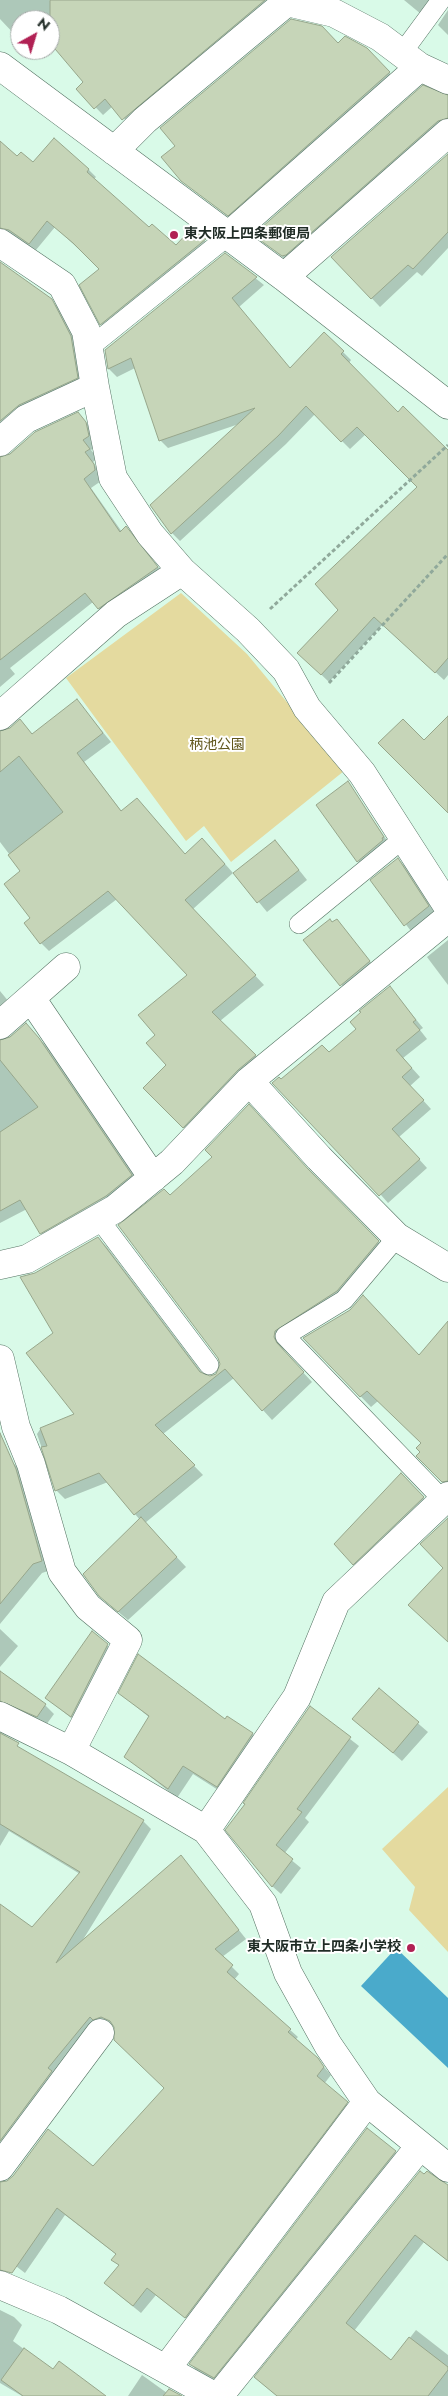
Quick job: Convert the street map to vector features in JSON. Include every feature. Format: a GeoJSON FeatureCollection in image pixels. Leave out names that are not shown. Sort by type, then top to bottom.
{"type":"FeatureCollection","features":[{"type":"Feature","properties":{"kind":"street"},"geometry":{"type":"LineString","coordinates":[[114,152],[145,120],[287,2],[334,13],[380,37],[411,60],[448,80]]}},
{"type":"Feature","properties":{"kind":"street"},"geometry":{"type":"LineString","coordinates":[[228,236],[411,60]]}},
{"type":"Feature","properties":{"kind":"street"},"geometry":{"type":"LineString","coordinates":[[0,66],[284,277],[448,405]]}},
{"type":"Feature","properties":{"kind":"street"},"geometry":{"type":"LineString","coordinates":[[284,277],[448,133]]}},
{"type":"Feature","properties":{"kind":"street"},"geometry":{"type":"LineString","coordinates":[[0,243],[62,285],[86,331],[94,387],[113,478],[150,534],[182,571],[248,630],[286,670],[307,708],[362,773],[448,907]]}},
{"type":"Feature","properties":{"kind":"street"},"geometry":{"type":"LineString","coordinates":[[0,442],[26,420],[94,387]]}},
{"type":"Feature","properties":{"kind":"street"},"geometry":{"type":"LineString","coordinates":[[0,716],[116,614],[182,571]]}},
{"type":"Feature","properties":{"kind":"street"},"geometry":{"type":"LineString","coordinates":[[0,1265],[27,1259],[115,1209],[172,1162],[249,1082],[448,918]]}},
{"type":"Feature","properties":{"kind":"street"},"geometry":{"type":"LineString","coordinates":[[0,1025],[66,967]]}},
{"type":"Feature","properties":{"kind":"street"},"geometry":{"type":"LineString","coordinates":[[31,998],[152,1178]]}},
{"type":"Feature","properties":{"kind":"street"},"geometry":{"type":"LineString","coordinates":[[249,1082],[319,1158],[397,1237],[448,1268]]}},
{"type":"Feature","properties":{"kind":"street"},"geometry":{"type":"LineString","coordinates":[[0,1359],[16,1427],[31,1464],[62,1572],[88,1607],[128,1640],[70,1751]]}},
{"type":"Feature","properties":{"kind":"street"},"geometry":{"type":"LineString","coordinates":[[206,1830],[297,1697],[336,1602],[446,1498]]}},
{"type":"Feature","properties":{"kind":"street"},"geometry":{"type":"LineString","coordinates":[[0,1716],[70,1751],[206,1830],[263,1904],[288,1973],[328,2045],[367,2102],[448,2168]]}},
{"type":"Feature","properties":{"kind":"street"},"geometry":{"type":"LineString","coordinates":[[0,2167],[100,2033]]}},
{"type":"Feature","properties":{"kind":"street"},"geometry":{"type":"LineString","coordinates":[[166,2370],[367,2102]]}},
{"type":"Feature","properties":{"kind":"street"},"geometry":{"type":"LineString","coordinates":[[219,2396],[420,2146]]}},
{"type":"Feature","properties":{"kind":"street"},"geometry":{"type":"LineString","coordinates":[[0,2285],[59,2310],[214,2396]]}},
{"type":"Feature","properties":{"kind":"lane"},"geometry":{"type":"LineString","coordinates":[[411,60],[441,0]]}},
{"type":"Feature","properties":{"kind":"lane"},"geometry":{"type":"LineString","coordinates":[[89,348],[228,236]]}},
{"type":"Feature","properties":{"kind":"lane"},"geometry":{"type":"LineString","coordinates":[[299,924],[404,838]]}},
{"type":"Feature","properties":{"kind":"lane"},"geometry":{"type":"LineString","coordinates":[[99,1219],[209,1365]]}},
{"type":"Feature","properties":{"kind":"lane"},"geometry":{"type":"LineString","coordinates":[[397,1237],[344,1300],[285,1336],[446,1498]]}},
{"type":"Feature","properties":{"kind":"path"},"geometry":{"type":"LineString","coordinates":[[248,630],[448,446]]}},
{"type":"Feature","properties":{"kind":"path"},"geometry":{"type":"LineString","coordinates":[[307,708],[448,554]]}},
{"type":"Feature","properties":{"kind":"green space","name":"柄池公園"},"geometry":{"type":"Polygon","coordinates":[[[181,593],[247,654],[344,771],[231,862],[204,826],[186,841],[66,678],[181,593]]]}},
{"type":"Feature","properties":{"kind":"green space"},"geometry":{"type":"Polygon","coordinates":[[[448,1787],[448,1952],[409,1910],[415,1887],[382,1849],[448,1787]]]}},
{"type":"Feature","properties":{"kind":"water"},"geometry":{"type":"Polygon","coordinates":[[[396,1948],[448,1998],[448,2068],[361,1986],[396,1948]]]}},
{"type":"Feature","properties":{"kind":"building"},"geometry":{"type":"Polygon","coordinates":[[[50,0],[265,0],[122,120],[105,99],[94,109],[76,89],[83,82],[60,55],[60,10],[50,10],[50,0]]]}},
{"type":"Feature","properties":{"kind":"building"},"geometry":{"type":"Polygon","coordinates":[[[291,19],[322,26],[338,43],[345,36],[367,48],[390,72],[228,216],[181,181],[161,157],[175,146],[160,128],[291,19]]]}},
{"type":"Feature","properties":{"kind":"building"},"geometry":{"type":"Polygon","coordinates":[[[423,85],[448,95],[448,118],[438,121],[286,255],[282,256],[253,235],[423,85]]]}},
{"type":"Feature","properties":{"kind":"building"},"geometry":{"type":"Polygon","coordinates":[[[54,138],[89,169],[87,172],[149,227],[152,224],[176,245],[192,228],[206,239],[100,325],[79,285],[99,269],[73,243],[47,221],[29,244],[9,230],[0,228],[0,141],[17,156],[21,152],[33,162],[54,138]]]}},
{"type":"Feature","properties":{"kind":"building"},"geometry":{"type":"Polygon","coordinates":[[[448,154],[448,232],[413,269],[408,265],[371,299],[331,257],[448,154]]]}},
{"type":"Feature","properties":{"kind":"building"},"geometry":{"type":"Polygon","coordinates":[[[225,253],[257,277],[232,298],[290,368],[324,332],[344,351],[341,354],[398,412],[403,406],[448,450],[448,658],[435,673],[374,617],[321,675],[297,653],[338,610],[315,584],[417,487],[357,427],[341,442],[306,406],[278,436],[171,534],[150,505],[255,408],[159,441],[131,358],[108,369],[105,350],[225,253]]]}},
{"type":"Feature","properties":{"kind":"building"},"geometry":{"type":"Polygon","coordinates":[[[0,262],[52,299],[71,336],[78,378],[19,405],[0,421],[0,262]]]}},
{"type":"Feature","properties":{"kind":"building"},"geometry":{"type":"Polygon","coordinates":[[[78,412],[86,422],[89,436],[83,440],[90,449],[85,452],[94,464],[95,470],[84,479],[120,532],[126,526],[158,567],[98,609],[85,593],[0,660],[0,457],[10,454],[35,432],[78,412]]]}},
{"type":"Feature","properties":{"kind":"building"},"geometry":{"type":"Polygon","coordinates":[[[77,699],[103,733],[77,753],[121,811],[137,798],[185,854],[202,838],[225,864],[185,900],[256,975],[212,1012],[256,1055],[238,1070],[183,1128],[143,1088],[166,1065],[146,1043],[155,1035],[138,1015],[187,975],[108,891],[40,944],[24,923],[30,918],[4,884],[20,871],[8,855],[63,812],[19,756],[0,772],[0,731],[10,728],[20,719],[32,734],[77,699]]]}},
{"type":"Feature","properties":{"kind":"building"},"geometry":{"type":"Polygon","coordinates":[[[448,716],[448,813],[378,743],[403,719],[424,740],[448,716]]]}},
{"type":"Feature","properties":{"kind":"building"},"geometry":{"type":"Polygon","coordinates":[[[348,781],[384,837],[382,838],[383,840],[357,862],[316,805],[348,781]]]}},
{"type":"Feature","properties":{"kind":"building"},"geometry":{"type":"Polygon","coordinates":[[[275,840],[299,870],[257,903],[233,873],[275,840]]]}},
{"type":"Feature","properties":{"kind":"building"},"geometry":{"type":"Polygon","coordinates":[[[398,858],[429,906],[404,926],[370,880],[398,858]]]}},
{"type":"Feature","properties":{"kind":"building"},"geometry":{"type":"Polygon","coordinates":[[[330,919],[332,922],[337,919],[370,961],[340,986],[303,940],[330,919]]]}},
{"type":"Feature","properties":{"kind":"building"},"geometry":{"type":"Polygon","coordinates":[[[390,986],[416,1020],[413,1022],[420,1030],[396,1050],[412,1068],[402,1077],[424,1100],[392,1129],[420,1159],[379,1196],[272,1083],[279,1077],[281,1079],[322,1045],[329,1052],[356,1029],[350,1022],[361,1012],[359,1011],[390,986]]]}},
{"type":"Feature","properties":{"kind":"building"},"geometry":{"type":"Polygon","coordinates":[[[26,1023],[39,1038],[132,1175],[106,1196],[40,1234],[20,1200],[0,1211],[0,1132],[38,1107],[0,1060],[0,1040],[10,1037],[26,1023]]]}},
{"type":"Feature","properties":{"kind":"building"},"geometry":{"type":"Polygon","coordinates":[[[249,1104],[308,1169],[379,1241],[337,1291],[275,1331],[274,1337],[277,1343],[304,1372],[262,1411],[225,1369],[155,1425],[195,1465],[134,1515],[99,1473],[55,1491],[41,1447],[47,1446],[40,1428],[74,1414],[26,1353],[53,1333],[20,1277],[35,1273],[98,1237],[200,1372],[210,1376],[216,1374],[220,1364],[218,1358],[118,1225],[164,1189],[170,1195],[212,1157],[205,1150],[249,1104]]]}},
{"type":"Feature","properties":{"kind":"building"},"geometry":{"type":"Polygon","coordinates":[[[363,1295],[419,1355],[448,1321],[448,1481],[442,1482],[416,1456],[420,1452],[416,1448],[421,1443],[367,1391],[360,1397],[303,1338],[350,1310],[363,1295]]]}},
{"type":"Feature","properties":{"kind":"building"},"geometry":{"type":"Polygon","coordinates":[[[0,1433],[16,1469],[42,1561],[33,1564],[0,1604],[0,1433]]]}},
{"type":"Feature","properties":{"kind":"building"},"geometry":{"type":"Polygon","coordinates":[[[401,1473],[424,1497],[353,1565],[334,1544],[401,1473]]]}},
{"type":"Feature","properties":{"kind":"building"},"geometry":{"type":"Polygon","coordinates":[[[141,1517],[177,1557],[118,1612],[99,1596],[83,1574],[141,1517]]]}},
{"type":"Feature","properties":{"kind":"building"},"geometry":{"type":"Polygon","coordinates":[[[448,1518],[448,1642],[408,1605],[443,1568],[420,1544],[448,1518]]]}},
{"type":"Feature","properties":{"kind":"building"},"geometry":{"type":"Polygon","coordinates":[[[92,1631],[108,1644],[71,1717],[45,1698],[92,1631]]]}},
{"type":"Feature","properties":{"kind":"building"},"geometry":{"type":"Polygon","coordinates":[[[138,1654],[225,1719],[227,1716],[253,1733],[217,1787],[183,1766],[168,1789],[124,1757],[149,1716],[118,1693],[138,1654]]]}},
{"type":"Feature","properties":{"kind":"building"},"geometry":{"type":"Polygon","coordinates":[[[0,1671],[46,1704],[37,1717],[0,1701],[0,1671]]]}},
{"type":"Feature","properties":{"kind":"building"},"geometry":{"type":"Polygon","coordinates":[[[379,1688],[419,1722],[393,1753],[352,1719],[379,1688]]]}},
{"type":"Feature","properties":{"kind":"building"},"geometry":{"type":"Polygon","coordinates":[[[310,1706],[351,1737],[297,1809],[302,1812],[276,1845],[293,1859],[272,1887],[225,1830],[245,1804],[243,1803],[310,1706]]]}},
{"type":"Feature","properties":{"kind":"building"},"geometry":{"type":"Polygon","coordinates":[[[0,1733],[19,1743],[17,1746],[144,1820],[56,1963],[181,1855],[239,1930],[215,1949],[233,1965],[227,1972],[291,2029],[288,2032],[318,2058],[324,2067],[317,2076],[348,2102],[185,2318],[147,2288],[133,2306],[104,2283],[119,2265],[111,2260],[116,2254],[57,2208],[12,2273],[0,2270],[0,2182],[7,2181],[13,2176],[48,2129],[93,2166],[164,2088],[114,2040],[114,2027],[110,2021],[101,2017],[93,2020],[90,2017],[48,2068],[52,2071],[0,2141],[0,1904],[32,1927],[80,1872],[0,1824],[0,1733]]]}},
{"type":"Feature","properties":{"kind":"building"},"geometry":{"type":"Polygon","coordinates":[[[367,2128],[396,2151],[214,2378],[189,2364],[367,2128]]]}},
{"type":"Feature","properties":{"kind":"building"},"geometry":{"type":"Polygon","coordinates":[[[420,2171],[424,2174],[427,2171],[448,2185],[448,2261],[415,2235],[346,2323],[391,2360],[409,2337],[448,2367],[448,2370],[428,2396],[277,2396],[254,2377],[420,2171]]]}},
{"type":"Feature","properties":{"kind":"building"},"geometry":{"type":"Polygon","coordinates":[[[24,2348],[53,2369],[59,2361],[106,2396],[23,2396],[1,2380],[24,2348]]]}},
{"type":"Feature","properties":{"kind":"building"},"geometry":{"type":"Polygon","coordinates":[[[169,2389],[182,2396],[163,2396],[169,2389]]]}},
{"type":"Feature","properties":{"kind":"place","name":"東大阪上四条郵便局"},"geometry":{"type":"Point","coordinates":[174,235]}},
{"type":"Feature","properties":{"kind":"place","name":"東大阪市立上四条小学校"},"geometry":{"type":"Point","coordinates":[411,1948]}}]}
